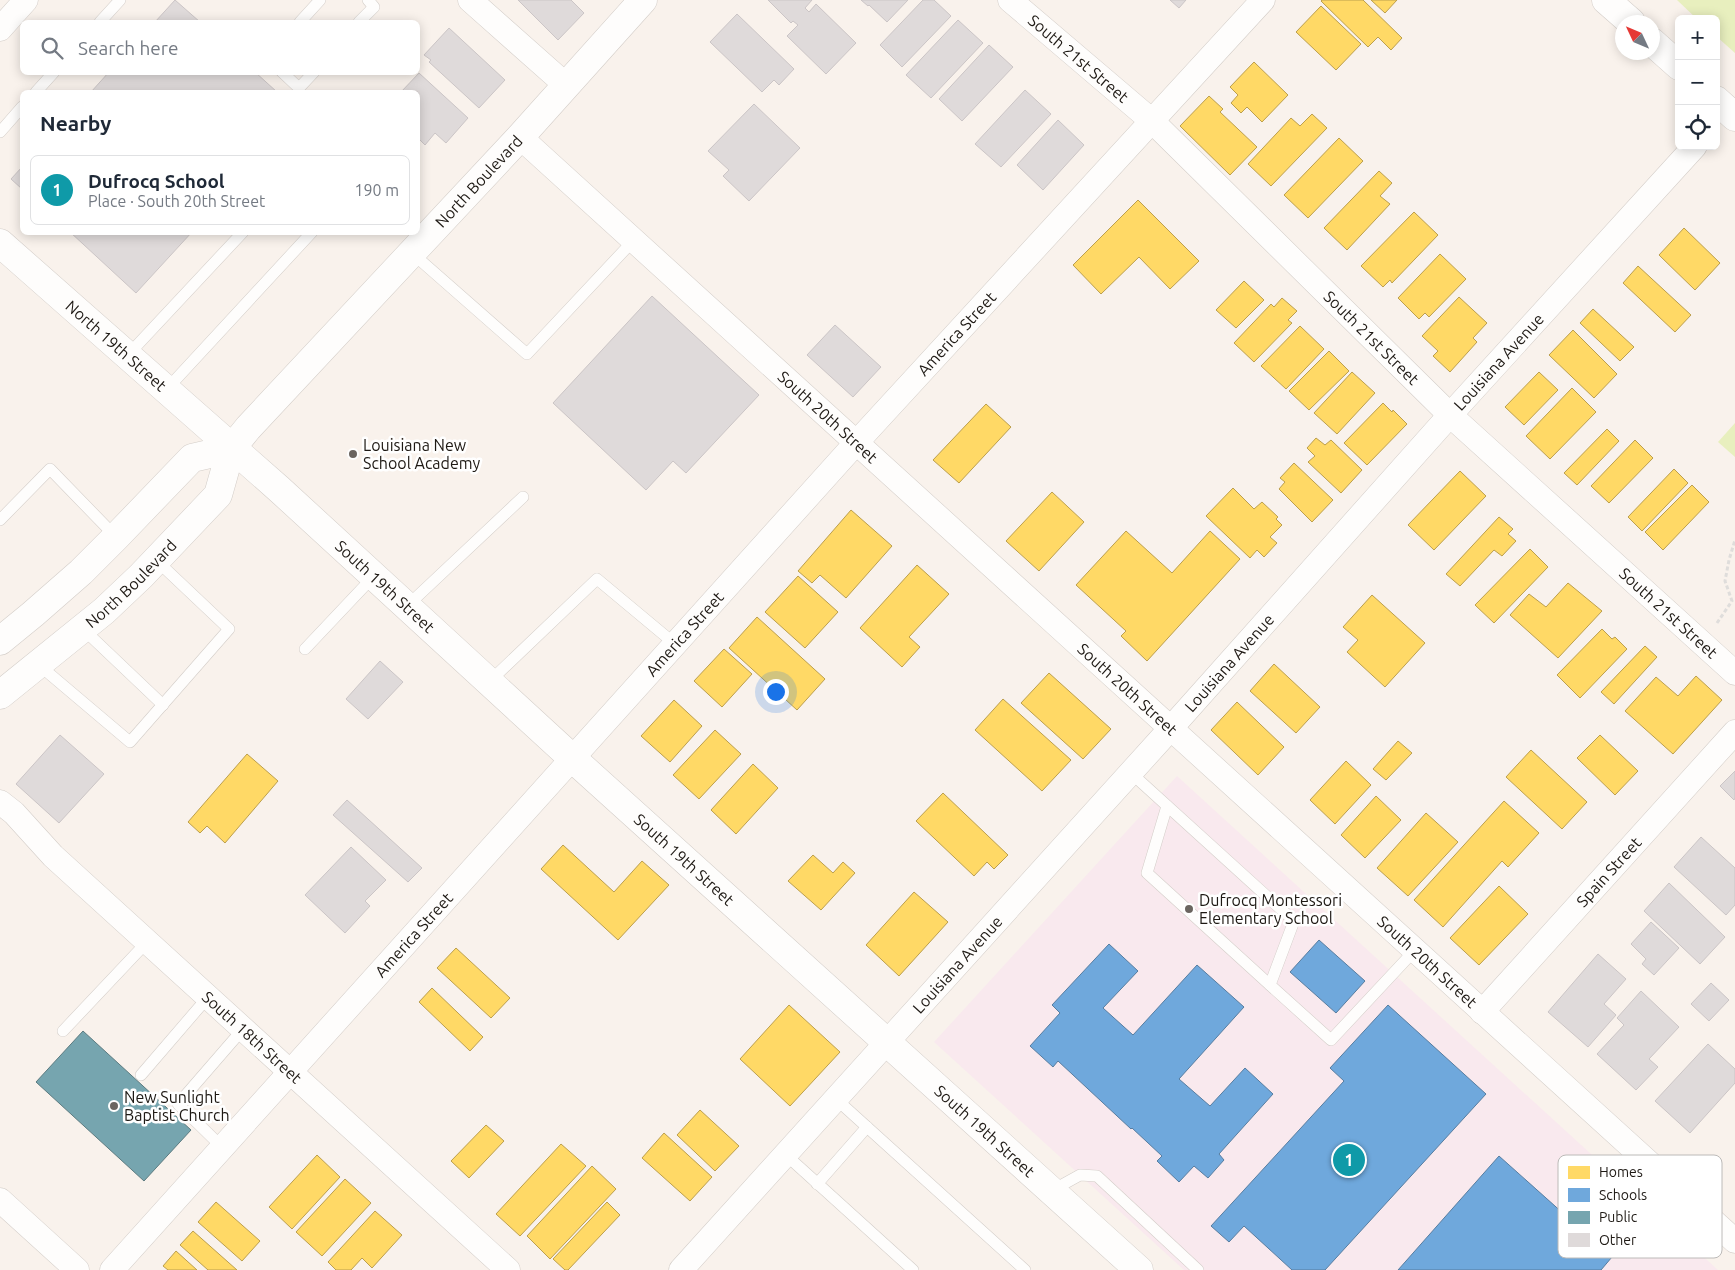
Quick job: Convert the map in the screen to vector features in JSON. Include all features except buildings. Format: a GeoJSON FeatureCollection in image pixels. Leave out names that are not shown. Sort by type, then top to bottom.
{"type":"FeatureCollection","features":[{"type":"Feature","properties":{"kind":"street"},"geometry":{"type":"LineString","coordinates":[[0,29],[26,0]]}},
{"type":"Feature","properties":{"kind":"street"},"geometry":{"type":"LineString","coordinates":[[470,0],[567,86]]}},
{"type":"Feature","properties":{"kind":"street","name":"North Boulevard"},"geometry":{"type":"LineString","coordinates":[[0,695],[110,605],[218,495],[231,448],[567,86],[643,0]]}},
{"type":"Feature","properties":{"kind":"street","name":"South 21st Street"},"geometry":{"type":"LineString","coordinates":[[1010,0],[1152,121],[1450,415],[1735,672]]}},
{"type":"Feature","properties":{"kind":"street","name":"America Street"},"geometry":{"type":"LineString","coordinates":[[112,1270],[856,443],[1263,0]]}},
{"type":"Feature","properties":{"kind":"street"},"geometry":{"type":"LineString","coordinates":[[1606,0],[1623,15]]}},
{"type":"Feature","properties":{"kind":"street"},"geometry":{"type":"LineString","coordinates":[[1660,49],[1675,62]]}},
{"type":"Feature","properties":{"kind":"street","name":"South 20th Street"},"geometry":{"type":"LineString","coordinates":[[520,137],[1640,1155]]}},
{"type":"Feature","properties":{"kind":"street","name":"Louisiana Avenue"},"geometry":{"type":"LineString","coordinates":[[681,1270],[1131,773],[1450,415],[1691,150]]}},
{"type":"Feature","properties":{"kind":"street","name":"North 19th Street"},"geometry":{"type":"LineString","coordinates":[[0,244],[231,448]]}},
{"type":"Feature","properties":{"kind":"street"},"geometry":{"type":"LineString","coordinates":[[0,641],[40,608],[116,537],[192,458],[231,448]]}},
{"type":"Feature","properties":{"kind":"street","name":"South 19th Street"},"geometry":{"type":"LineString","coordinates":[[231,448],[279,489],[572,758],[1139,1270]]}},
{"type":"Feature","properties":{"kind":"street","name":"Spain Street"},"geometry":{"type":"LineString","coordinates":[[1482,1012],[1735,732]]}},
{"type":"Feature","properties":{"kind":"street","name":"South 18th Street"},"geometry":{"type":"LineString","coordinates":[[0,802],[14,813],[53,856],[508,1270]]}},
{"type":"Feature","properties":{"kind":"street"},"geometry":{"type":"LineString","coordinates":[[0,1200],[77,1270]]}},
{"type":"Feature","properties":{"kind":"street","name":"South 20th Street"},"geometry":{"type":"LineString","coordinates":[[1722,1229],[1735,1241]]}},
{"type":"Feature","properties":{"kind":"lane"},"geometry":{"type":"LineString","coordinates":[[102,20],[120,0]]}},
{"type":"Feature","properties":{"kind":"lane"},"geometry":{"type":"LineString","coordinates":[[302,20],[320,0]]}},
{"type":"Feature","properties":{"kind":"lane"},"geometry":{"type":"LineString","coordinates":[[361,20],[374,6],[368,0]]}},
{"type":"Feature","properties":{"kind":"lane"},"geometry":{"type":"LineString","coordinates":[[38,90],[51,75]]}},
{"type":"Feature","properties":{"kind":"lane"},"geometry":{"type":"LineString","coordinates":[[285,75],[299,88],[311,75]]}},
{"type":"Feature","properties":{"kind":"lane"},"geometry":{"type":"LineString","coordinates":[[0,132],[20,109]]}},
{"type":"Feature","properties":{"kind":"lane"},"geometry":{"type":"LineString","coordinates":[[127,356],[240,235]]}},
{"type":"Feature","properties":{"kind":"lane"},"geometry":{"type":"LineString","coordinates":[[166,390],[309,235]]}},
{"type":"Feature","properties":{"kind":"lane"},"geometry":{"type":"LineString","coordinates":[[412,253],[527,354],[633,241]]}},
{"type":"Feature","properties":{"kind":"lane"},"geometry":{"type":"LineString","coordinates":[[0,520],[50,469],[116,537]]}},
{"type":"Feature","properties":{"kind":"lane"},"geometry":{"type":"LineString","coordinates":[[406,607],[523,497]]}},
{"type":"Feature","properties":{"kind":"lane"},"geometry":{"type":"LineString","coordinates":[[39,665],[130,742],[229,629],[156,560]]}},
{"type":"Feature","properties":{"kind":"lane"},"geometry":{"type":"LineString","coordinates":[[304,649],[374,577]]}},
{"type":"Feature","properties":{"kind":"lane"},"geometry":{"type":"LineString","coordinates":[[489,682],[597,579],[675,644]]}},
{"type":"Feature","properties":{"kind":"lane"},"geometry":{"type":"LineString","coordinates":[[83,629],[162,705]]}},
{"type":"Feature","properties":{"kind":"lane"},"geometry":{"type":"LineString","coordinates":[[1131,773],[1294,921],[1270,985]]}},
{"type":"Feature","properties":{"kind":"lane"},"geometry":{"type":"LineString","coordinates":[[1167,806],[1147,873],[1332,1040],[1415,950]]}},
{"type":"Feature","properties":{"kind":"lane"},"geometry":{"type":"LineString","coordinates":[[62,1031],[147,942]]}},
{"type":"Feature","properties":{"kind":"lane"},"geometry":{"type":"LineString","coordinates":[[141,1074],[208,997]]}},
{"type":"Feature","properties":{"kind":"lane"},"geometry":{"type":"LineString","coordinates":[[222,1148],[178,1104],[243,1029]]}},
{"type":"Feature","properties":{"kind":"lane"},"geometry":{"type":"LineString","coordinates":[[836,1099],[1025,1270]]}},
{"type":"Feature","properties":{"kind":"lane"},"geometry":{"type":"LineString","coordinates":[[817,1184],[867,1127]]}},
{"type":"Feature","properties":{"kind":"lane"},"geometry":{"type":"LineString","coordinates":[[786,1156],[913,1270]]}},
{"type":"Feature","properties":{"kind":"lane"},"geometry":{"type":"LineString","coordinates":[[1051,1190],[1080,1175],[1097,1176],[1198,1270]]}},
{"type":"Feature","properties":{"kind":"path"},"geometry":{"type":"LineString","coordinates":[[1717,623],[1733,601],[1725,581],[1728,560],[1735,540]]}},
{"type":"Feature","properties":{"kind":"shaded area","name":"Dufrocq Montessori Elementary School"},"geometry":{"type":"Polygon","coordinates":[[[1177,776],[1592,1155],[1558,1155],[1558,1258],[1705,1258],[1718,1270],[1184,1270],[934,1042],[1177,776]]]}},
{"type":"Feature","properties":{"kind":"green space"},"geometry":{"type":"Polygon","coordinates":[[[1677,0],[1735,0],[1735,53],[1720,40],[1720,15],[1693,15],[1677,0]]]}},
{"type":"Feature","properties":{"kind":"green space"},"geometry":{"type":"Polygon","coordinates":[[[1735,423],[1735,457],[1718,442],[1735,423]]]}},
{"type":"Feature","properties":{"kind":"place","name":"Louisiana New School Academy"},"geometry":{"type":"Point","coordinates":[353,454]}},
{"type":"Feature","properties":{"kind":"place","name":"Dufrocq Montessori Elementary School"},"geometry":{"type":"Point","coordinates":[1189,909]}},
{"type":"Feature","properties":{"kind":"place","name":"New Sunlight Baptist Church"},"geometry":{"type":"Point","coordinates":[114,1106]}},
{"type":"Feature","properties":{"kind":"place","name":"Dufrocq School"},"geometry":{"type":"Point","coordinates":[1349,1160]}}]}
